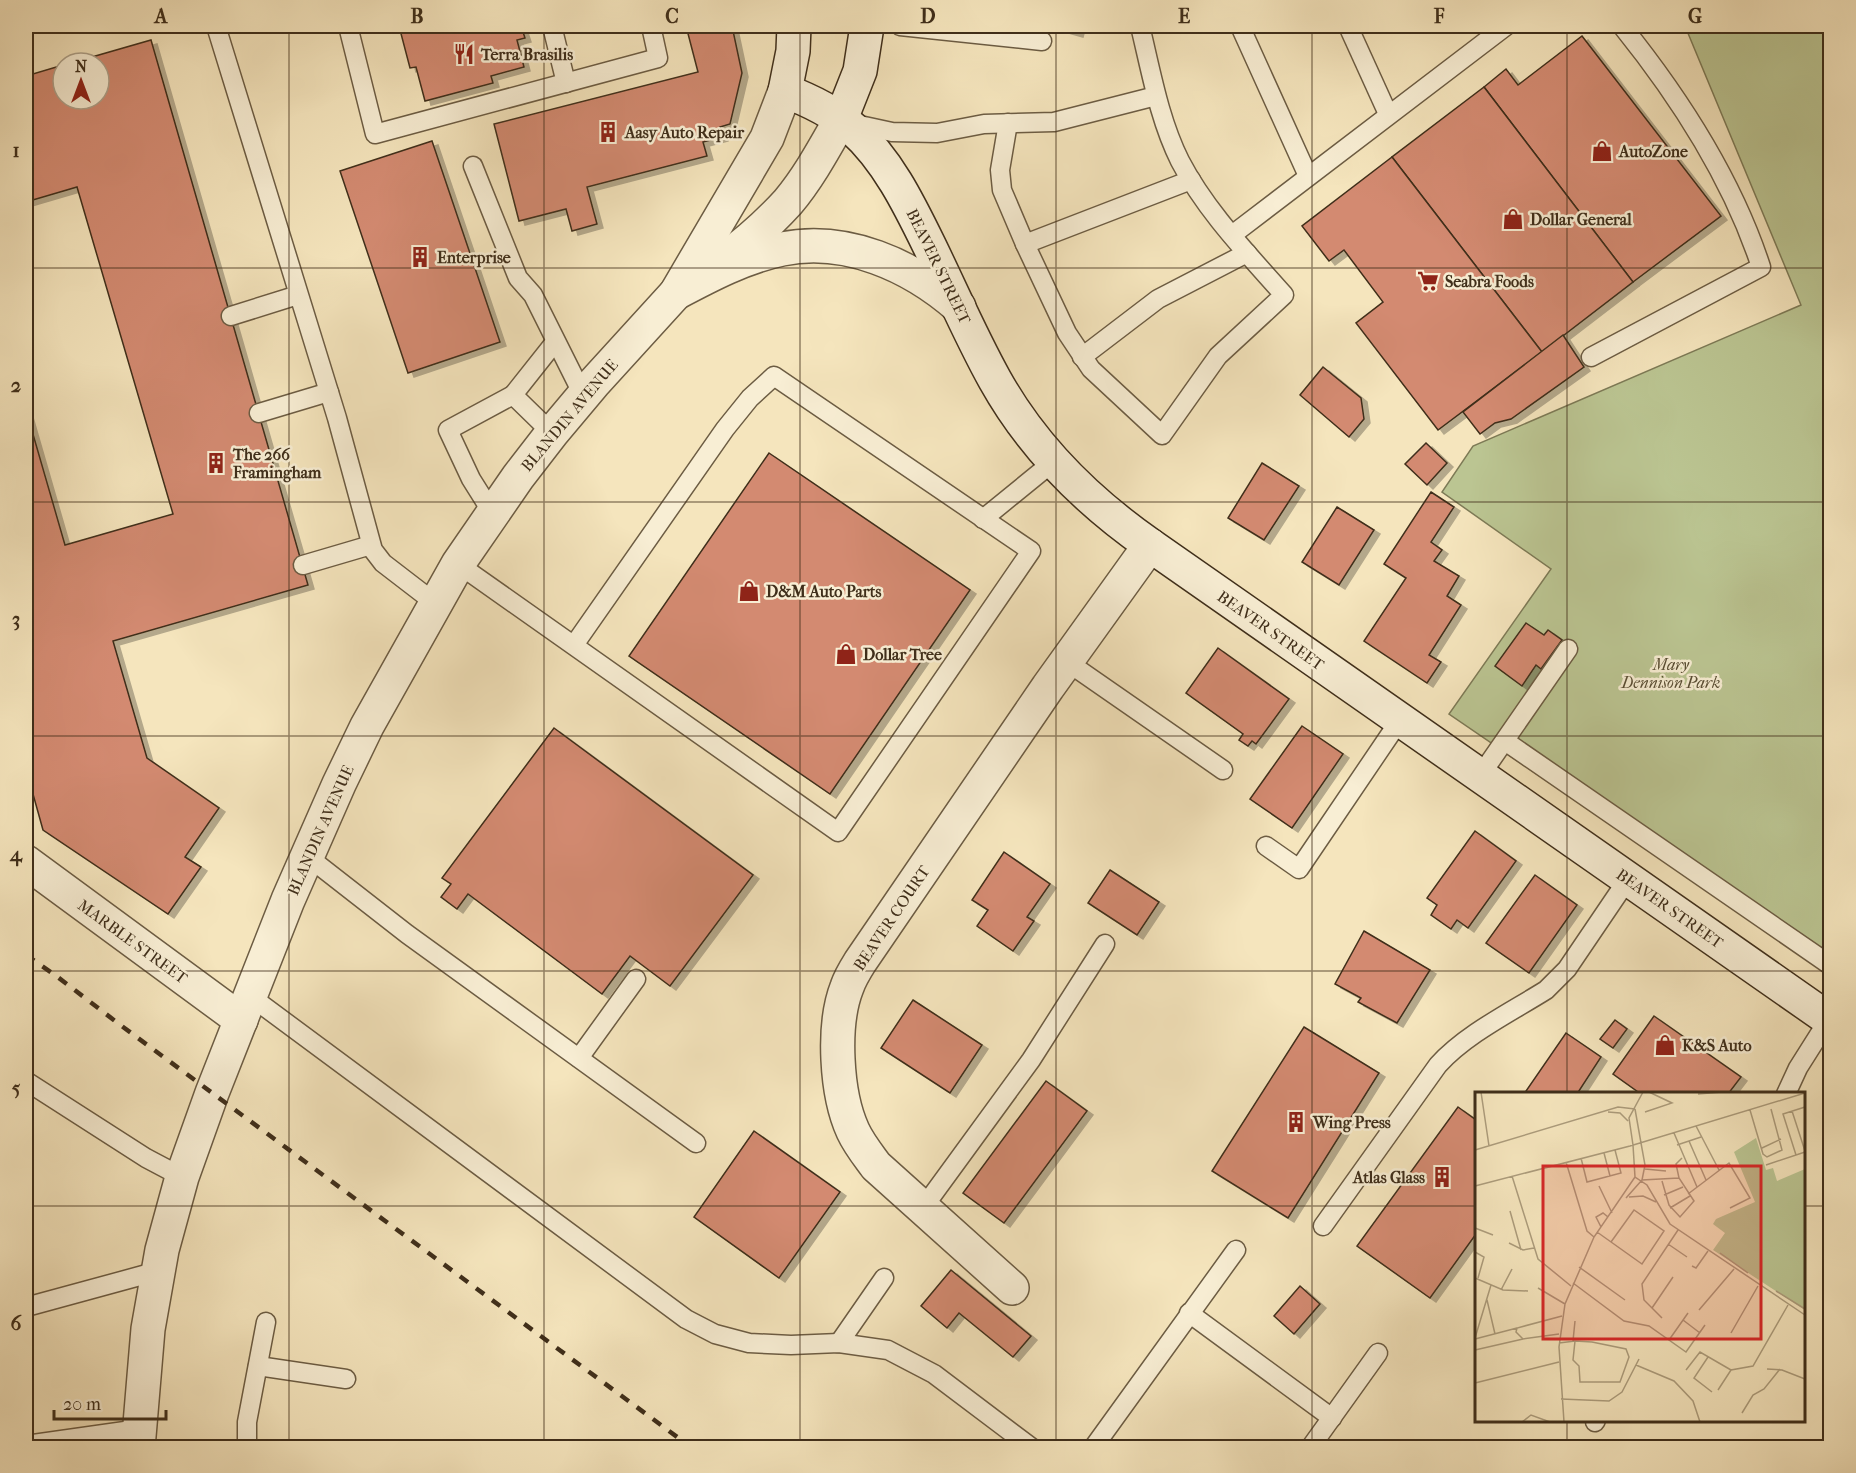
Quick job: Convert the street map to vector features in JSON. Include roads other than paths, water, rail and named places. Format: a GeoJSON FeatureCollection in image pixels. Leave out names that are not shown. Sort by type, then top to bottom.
{"type":"FeatureCollection","features":[{"type":"Feature","properties":{"kind":"street"},"geometry":{"type":"LineString","coordinates":[[785,91],[793,51],[794,26]]}},
{"type":"Feature","properties":{"kind":"street"},"geometry":{"type":"LineString","coordinates":[[842,119],[860,71],[867,26]]}},
{"type":"Feature","properties":{"kind":"street","name":"BEAVER STREET"},"geometry":{"type":"LineString","coordinates":[[785,91],[816,103],[842,119],[867,143],[894,179],[915,215],[995,380],[1021,420],[1053,462],[1099,507],[1150,545],[1830,1020]]}},
{"type":"Feature","properties":{"kind":"street","name":"BLANDIN AVENUE"},"geometry":{"type":"LineString","coordinates":[[138,1438],[148,1329],[158,1271],[182,1177],[212,1093],[307,855],[367,726],[458,564],[518,477],[583,395],[676,293],[767,138],[785,91]]}},
{"type":"Feature","properties":{"kind":"street","name":"BLANDIN AVENUE"},"geometry":{"type":"LineString","coordinates":[[676,293],[738,249],[788,202],[842,119]]}},
{"type":"Feature","properties":{"kind":"street"},"geometry":{"type":"LineString","coordinates":[[676,293],[758,255],[783,249],[818,246],[851,249],[886,261],[925,280],[959,307]]}},
{"type":"Feature","properties":{"kind":"street","name":"BEAVER COURT"},"geometry":{"type":"LineString","coordinates":[[1012,1288],[876,1166],[859,1142],[852,1129],[843,1093],[839,1054],[840,1018],[845,995],[860,962],[1066,661],[1150,545]]}},
{"type":"Feature","properties":{"kind":"street","name":"MARBLE STREET"},"geometry":{"type":"LineString","coordinates":[[26,862],[245,1008]]}},
{"type":"Feature","properties":{"kind":"lane"},"geometry":{"type":"LineString","coordinates":[[216,26],[329,392],[371,545],[375,555],[383,563],[435,603]]}},
{"type":"Feature","properties":{"kind":"lane"},"geometry":{"type":"LineString","coordinates":[[348,26],[375,134],[658,58],[651,26]]}},
{"type":"Feature","properties":{"kind":"lane"},"geometry":{"type":"LineString","coordinates":[[552,26],[567,82]]}},
{"type":"Feature","properties":{"kind":"lane"},"geometry":{"type":"LineString","coordinates":[[900,26],[937,28],[1042,41]]}},
{"type":"Feature","properties":{"kind":"lane"},"geometry":{"type":"LineString","coordinates":[[1008,123],[1000,170],[1001,184],[1025,244],[1067,333],[1082,357],[1102,381],[1162,435],[1218,356],[1284,295],[1232,235],[1191,180],[1171,139],[1156,96],[1140,26]]}},
{"type":"Feature","properties":{"kind":"lane"},"geometry":{"type":"LineString","coordinates":[[1239,26],[1308,176]]}},
{"type":"Feature","properties":{"kind":"lane"},"geometry":{"type":"LineString","coordinates":[[1348,26],[1388,114]]}},
{"type":"Feature","properties":{"kind":"lane"},"geometry":{"type":"LineString","coordinates":[[1591,357],[1761,267],[1750,231],[1739,206],[1689,118],[1667,83],[1622,26]]}},
{"type":"Feature","properties":{"kind":"lane"},"geometry":{"type":"LineString","coordinates":[[1232,235],[1496,28]]}},
{"type":"Feature","properties":{"kind":"lane"},"geometry":{"type":"LineString","coordinates":[[842,119],[884,130],[923,134],[984,124],[1054,122],[1156,96]]}},
{"type":"Feature","properties":{"kind":"lane"},"geometry":{"type":"LineString","coordinates":[[473,166],[518,278],[533,296],[583,395]]}},
{"type":"Feature","properties":{"kind":"lane"},"geometry":{"type":"LineString","coordinates":[[1025,244],[1191,180]]}},
{"type":"Feature","properties":{"kind":"lane"},"geometry":{"type":"LineString","coordinates":[[1082,357],[1158,299],[1247,253]]}},
{"type":"Feature","properties":{"kind":"lane"},"geometry":{"type":"LineString","coordinates":[[231,316],[298,295]]}},
{"type":"Feature","properties":{"kind":"lane"},"geometry":{"type":"LineString","coordinates":[[493,514],[471,479],[448,430],[513,395],[555,342]]}},
{"type":"Feature","properties":{"kind":"lane"},"geometry":{"type":"LineString","coordinates":[[458,564],[838,832],[1031,551],[774,376],[750,398],[725,429],[574,645]]}},
{"type":"Feature","properties":{"kind":"lane"},"geometry":{"type":"LineString","coordinates":[[259,413],[329,392]]}},
{"type":"Feature","properties":{"kind":"lane"},"geometry":{"type":"LineString","coordinates":[[513,395],[552,434]]}},
{"type":"Feature","properties":{"kind":"lane"},"geometry":{"type":"LineString","coordinates":[[983,519],[1053,462]]}},
{"type":"Feature","properties":{"kind":"lane"},"geometry":{"type":"LineString","coordinates":[[303,565],[371,545]]}},
{"type":"Feature","properties":{"kind":"lane"},"geometry":{"type":"LineString","coordinates":[[1480,776],[1569,649]]}},
{"type":"Feature","properties":{"kind":"lane"},"geometry":{"type":"LineString","coordinates":[[1066,661],[1223,770]]}},
{"type":"Feature","properties":{"kind":"lane"},"geometry":{"type":"LineString","coordinates":[[1266,846],[1299,869],[1400,720]]}},
{"type":"Feature","properties":{"kind":"lane"},"geometry":{"type":"LineString","coordinates":[[1504,741],[1830,965]]}},
{"type":"Feature","properties":{"kind":"lane"},"geometry":{"type":"LineString","coordinates":[[307,855],[406,934],[696,1143]]}},
{"type":"Feature","properties":{"kind":"lane"},"geometry":{"type":"LineString","coordinates":[[1323,1226],[1448,1053],[1546,990],[1557,980],[1567,969],[1628,879]]}},
{"type":"Feature","properties":{"kind":"lane"},"geometry":{"type":"LineString","coordinates":[[923,1208],[1031,1060],[1105,944]]}},
{"type":"Feature","properties":{"kind":"lane"},"geometry":{"type":"LineString","coordinates":[[579,1058],[636,978]]}},
{"type":"Feature","properties":{"kind":"lane"},"geometry":{"type":"LineString","coordinates":[[245,1008],[686,1319],[715,1334],[749,1343],[791,1345],[839,1342],[888,1350],[921,1366],[1032,1448]]}},
{"type":"Feature","properties":{"kind":"lane"},"geometry":{"type":"LineString","coordinates":[[1786,1092],[1798,1068],[1830,1020]]}},
{"type":"Feature","properties":{"kind":"lane"},"geometry":{"type":"LineString","coordinates":[[26,1081],[146,1158],[182,1177]]}},
{"type":"Feature","properties":{"kind":"lane"},"geometry":{"type":"LineString","coordinates":[[1092,1448],[1236,1250]]}},
{"type":"Feature","properties":{"kind":"lane"},"geometry":{"type":"LineString","coordinates":[[26,1307],[158,1271]]}},
{"type":"Feature","properties":{"kind":"lane"},"geometry":{"type":"LineString","coordinates":[[839,1342],[884,1278]]}},
{"type":"Feature","properties":{"kind":"lane"},"geometry":{"type":"LineString","coordinates":[[1189,1313],[1332,1418]]}},
{"type":"Feature","properties":{"kind":"lane"},"geometry":{"type":"LineString","coordinates":[[247,1448],[247,1422],[267,1322]]}},
{"type":"Feature","properties":{"kind":"lane"},"geometry":{"type":"LineString","coordinates":[[1310,1448],[1378,1353]]}},
{"type":"Feature","properties":{"kind":"lane"},"geometry":{"type":"LineString","coordinates":[[258,1366],[346,1379]]}},
{"type":"Feature","properties":{"kind":"lane"},"geometry":{"type":"LineString","coordinates":[[26,1444],[138,1438]]}},
{"type":"Feature","properties":{"kind":"railway"},"geometry":{"type":"LineString","coordinates":[[26,955],[692,1448]]}},
{"type":"Feature","properties":{"kind":"place","name":"Terra Brasilis"},"geometry":{"type":"Point","coordinates":[464,54]}},
{"type":"Feature","properties":{"kind":"place","name":"Aasy Auto Repair"},"geometry":{"type":"Point","coordinates":[608,132]}},
{"type":"Feature","properties":{"kind":"place","name":"AutoZone"},"geometry":{"type":"Point","coordinates":[1602,151]}},
{"type":"Feature","properties":{"kind":"place","name":"Dollar General"},"geometry":{"type":"Point","coordinates":[1513,219]}},
{"type":"Feature","properties":{"kind":"place","name":"Enterprise"},"geometry":{"type":"Point","coordinates":[420,257]}},
{"type":"Feature","properties":{"kind":"place","name":"Seabra Foods"},"geometry":{"type":"Point","coordinates":[1428,281]}},
{"type":"Feature","properties":{"kind":"place","name":"The 266 Framingham"},"geometry":{"type":"Point","coordinates":[216,463]}},
{"type":"Feature","properties":{"kind":"place","name":"D&M Auto Parts"},"geometry":{"type":"Point","coordinates":[749,591]}},
{"type":"Feature","properties":{"kind":"place","name":"Dollar Tree"},"geometry":{"type":"Point","coordinates":[846,654]}},
{"type":"Feature","properties":{"kind":"place","name":"K&S Auto"},"geometry":{"type":"Point","coordinates":[1665,1045]}},
{"type":"Feature","properties":{"kind":"place","name":"Wing Press"},"geometry":{"type":"Point","coordinates":[1296,1122]}},
{"type":"Feature","properties":{"kind":"place","name":"Atlas Glass"},"geometry":{"type":"Point","coordinates":[1442,1177]}},
{"type":"Feature","properties":{"kind":"park label","name":"Mary Dennison Park"},"geometry":{"type":"Point","coordinates":[1671,673]}}]}
